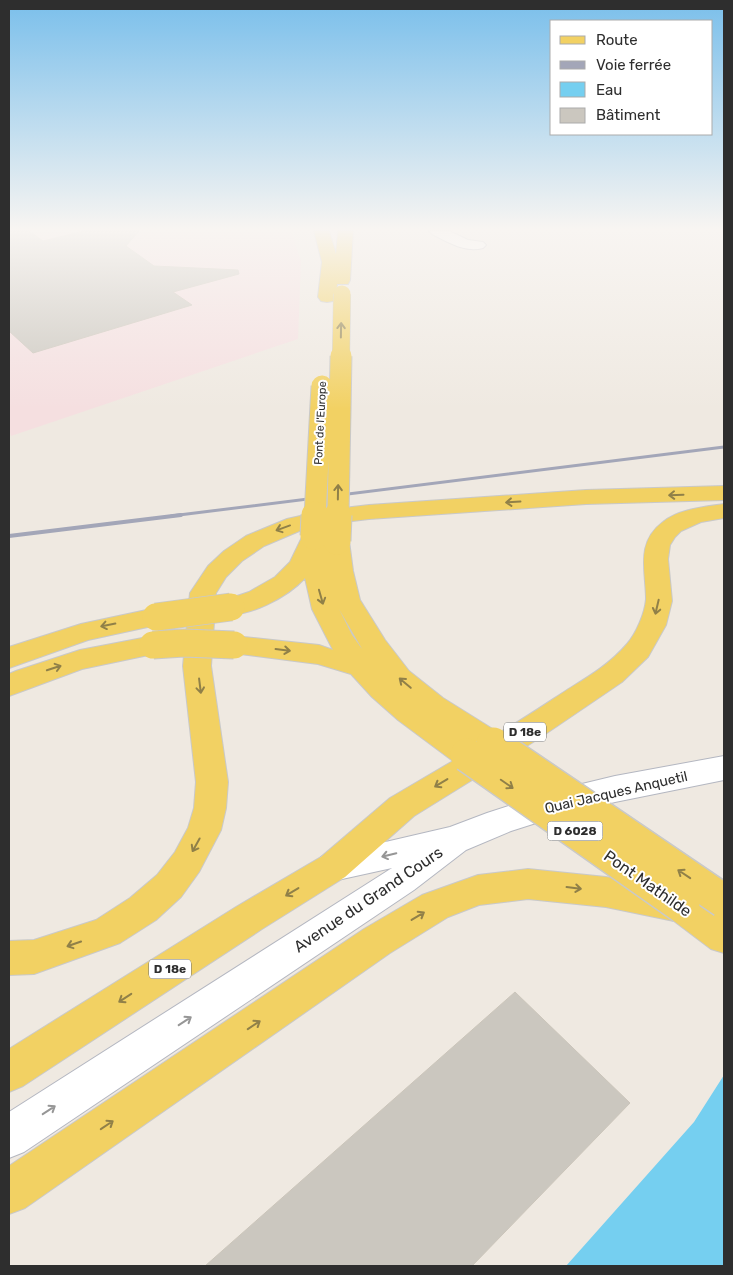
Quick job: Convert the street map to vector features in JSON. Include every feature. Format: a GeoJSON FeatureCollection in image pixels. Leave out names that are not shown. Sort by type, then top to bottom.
{"type":"FeatureCollection","features":[{"type":"Feature","properties":{"kind":"main road"},"geometry":{"type":"LineString","coordinates":[[333,290],[334,296]]}},
{"type":"Feature","properties":{"kind":"main road"},"geometry":{"type":"LineString","coordinates":[[334,296],[335,290]]}},
{"type":"Feature","properties":{"kind":"main road","name":"Pont de l'Europe"},"geometry":{"type":"LineString","coordinates":[[318,544],[334,296]]}},
{"type":"Feature","properties":{"kind":"main road"},"geometry":{"type":"LineString","coordinates":[[9,958],[34,957],[108,932],[143,909],[169,886],[187,862],[204,830],[210,808],[212,782],[197,666],[203,593],[217,572],[233,556],[255,541],[296,524],[327,517],[369,512],[576,498],[724,493]]}},
{"type":"Feature","properties":{"kind":"main road","name":"D 18e"},"geometry":{"type":"LineString","coordinates":[[333,867],[402,807],[527,731],[612,674],[626,662],[638,650],[652,625],[659,601],[656,559],[658,545],[665,533],[672,526],[695,516],[724,511]]}},
{"type":"Feature","properties":{"kind":"main road"},"geometry":{"type":"LineString","coordinates":[[9,658],[35,647],[92,628],[231,607],[258,599],[284,583],[299,569],[318,544]]}},
{"type":"Feature","properties":{"kind":"main road"},"geometry":{"type":"LineString","coordinates":[[318,544],[318,586],[330,621],[360,667],[388,697],[435,719]]}},
{"type":"Feature","properties":{"kind":"main road"},"geometry":{"type":"LineString","coordinates":[[318,544],[342,584],[347,600],[375,647],[435,719]]}},
{"type":"Feature","properties":{"kind":"main road"},"geometry":{"type":"LineString","coordinates":[[9,686],[49,669],[87,658],[154,645],[234,645],[319,655],[360,667]]}},
{"type":"Feature","properties":{"kind":"main road","name":"Pont Mathilde"},"geometry":{"type":"LineString","coordinates":[[435,719],[480,750],[724,901]]}},
{"type":"Feature","properties":{"kind":"main road","name":"Pont Mathilde"},"geometry":{"type":"LineString","coordinates":[[480,750],[724,937]]}},
{"type":"Feature","properties":{"kind":"main road","name":"Quai Jacques Anquetil"},"geometry":{"type":"LineString","coordinates":[[454,840],[499,822],[557,803],[614,789],[724,768]]}},
{"type":"Feature","properties":{"kind":"main road","name":"Avenue du Grand Cours"},"geometry":{"type":"LineString","coordinates":[[9,1072],[333,867],[454,840]]}},
{"type":"Feature","properties":{"kind":"main road","name":"Avenue du Grand Cours"},"geometry":{"type":"LineString","coordinates":[[9,1137],[402,880],[454,840]]}},
{"type":"Feature","properties":{"kind":"main road"},"geometry":{"type":"LineString","coordinates":[[9,1192],[385,936],[435,906],[478,890],[528,884],[606,892],[683,907]]}},
{"type":"Feature","properties":{"kind":"shaded area"},"geometry":{"type":"Polygon","coordinates":[[[9,290],[300,290],[298,339],[11,436],[9,430],[9,290]]]}},
{"type":"Feature","properties":{"kind":"water"},"geometry":{"type":"Polygon","coordinates":[[[724,1075],[724,1266],[566,1266],[694,1122],[724,1075]]]}},
{"type":"Feature","properties":{"kind":"building"},"geometry":{"type":"Polygon","coordinates":[[[9,290],[178,290],[173,292],[192,305],[33,353],[9,331],[9,290]]]}},
{"type":"Feature","properties":{"kind":"building"},"geometry":{"type":"Polygon","coordinates":[[[515,992],[630,1103],[472,1266],[205,1266],[515,992]]]}},
{"type":"Feature","properties":{"kind":"railway"},"geometry":{"type":"LineString","coordinates":[[171,516],[724,447]]}},
{"type":"Feature","properties":{"kind":"railway"},"geometry":{"type":"LineString","coordinates":[[9,536],[181,515]]}}]}
